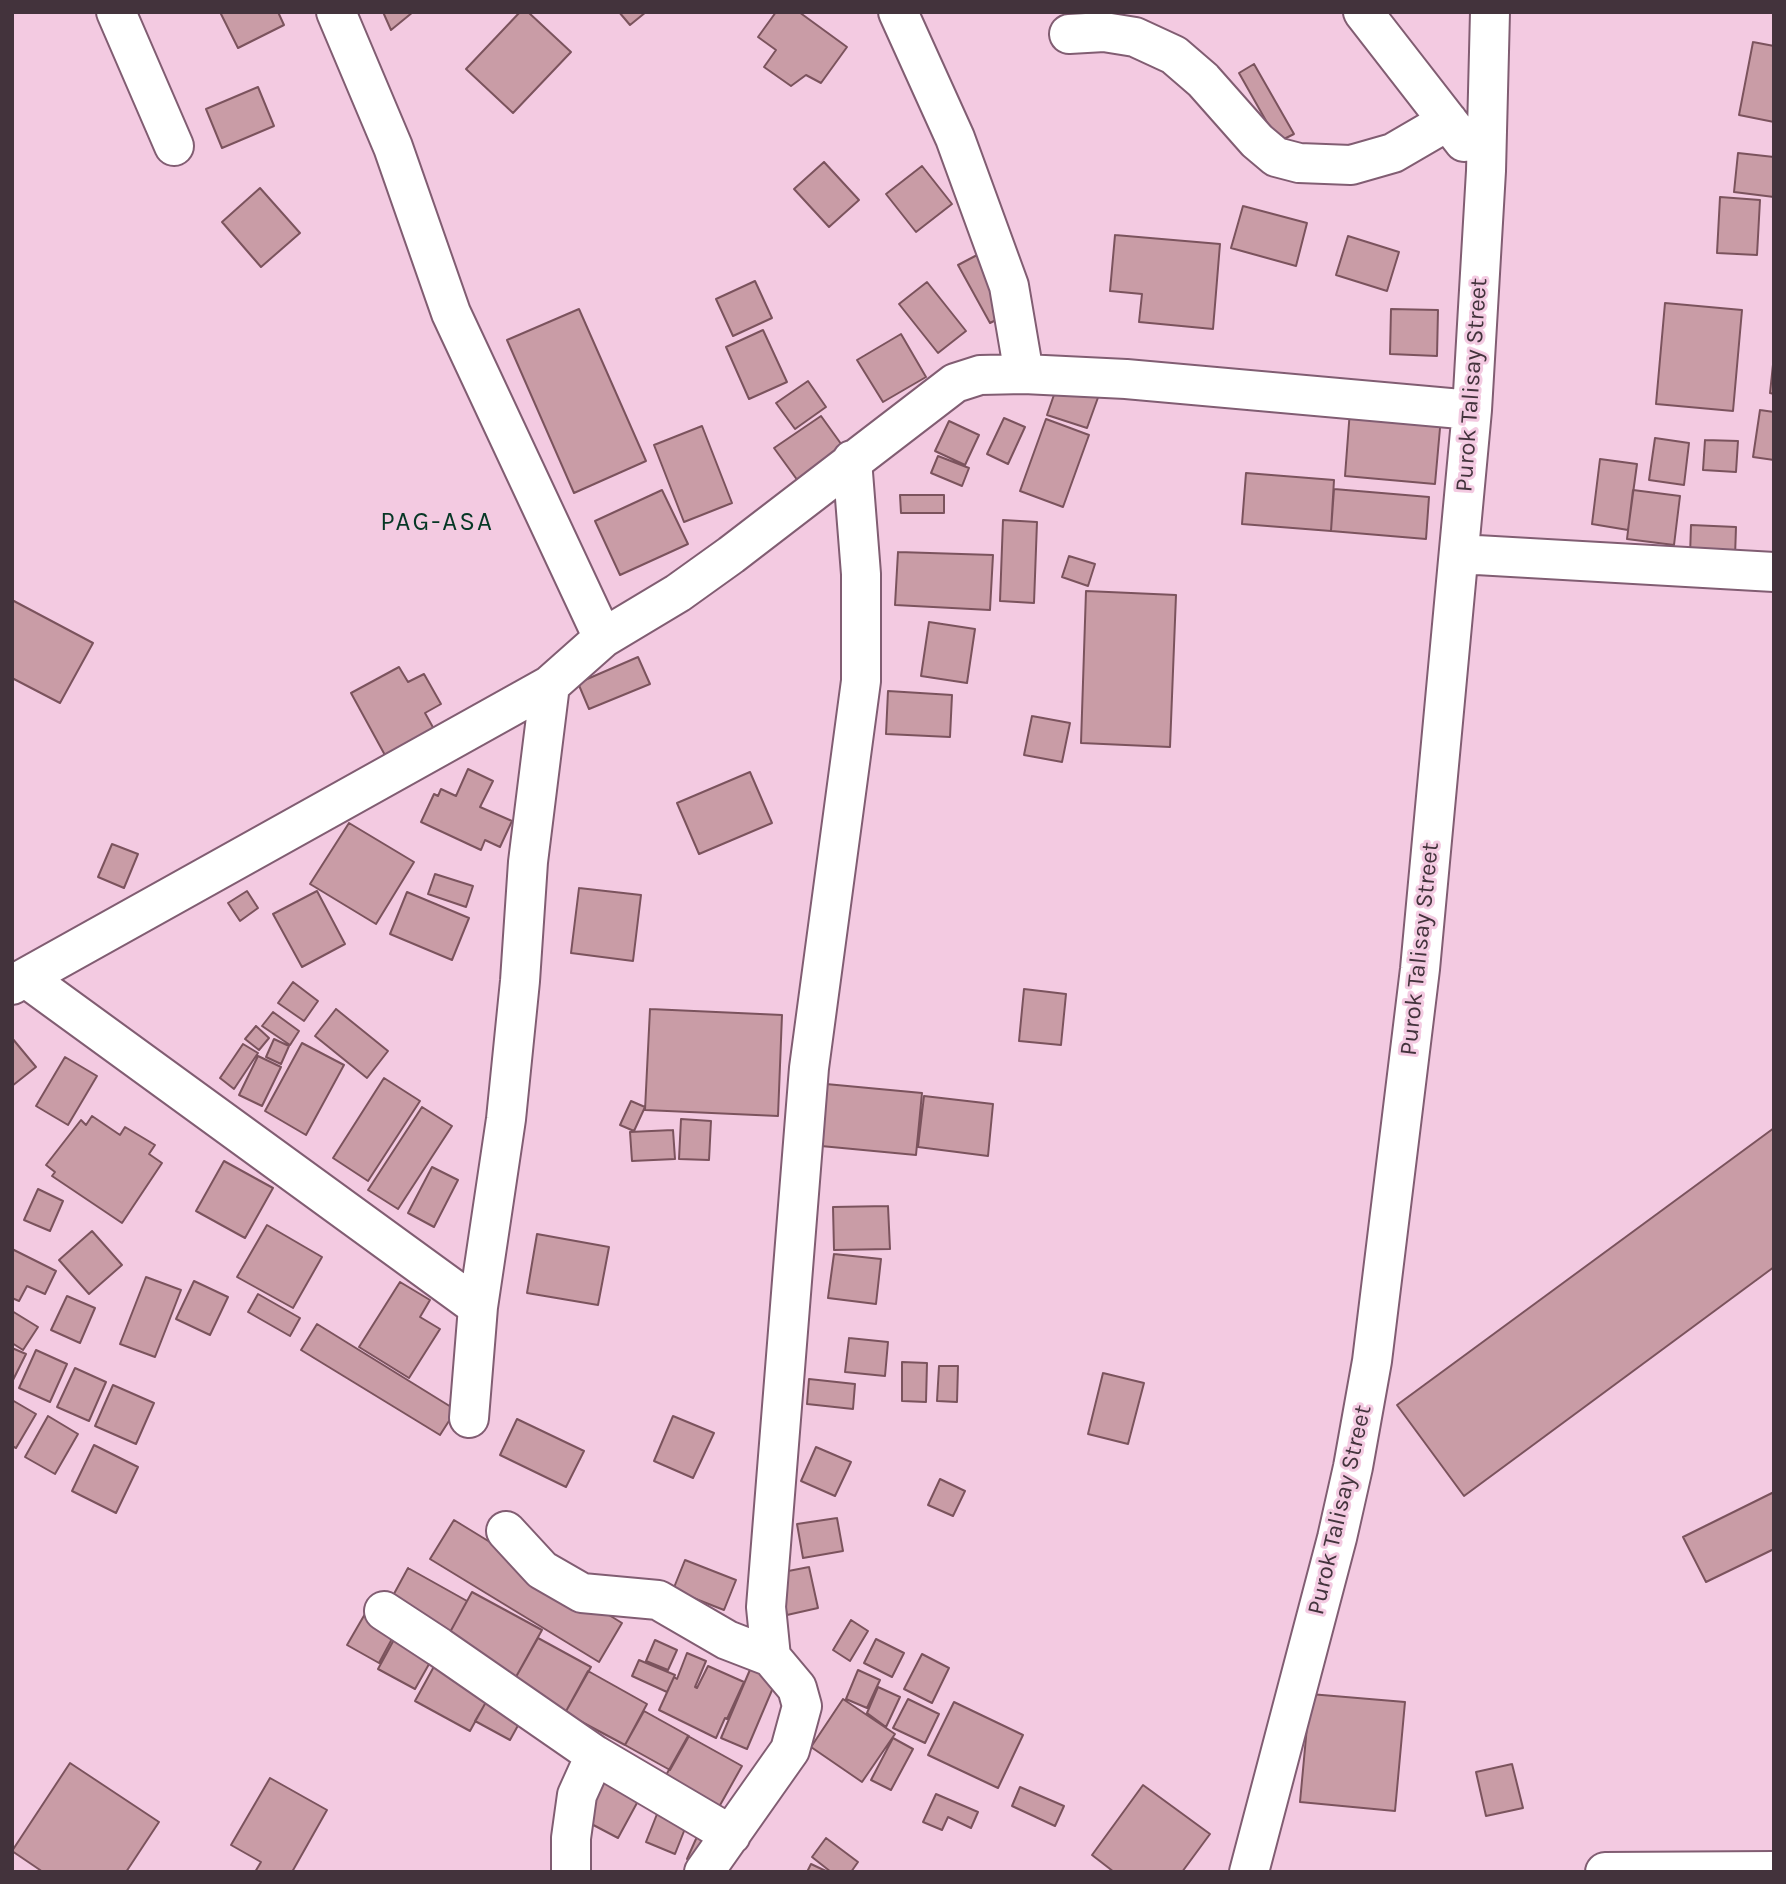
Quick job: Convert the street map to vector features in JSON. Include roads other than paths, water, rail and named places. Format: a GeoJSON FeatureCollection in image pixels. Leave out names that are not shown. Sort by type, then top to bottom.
{"type":"FeatureCollection","features":[{"type":"Feature","properties":{"kind":"street"},"geometry":{"type":"LineString","coordinates":[[116,12],[174,146]]}},
{"type":"Feature","properties":{"kind":"street"},"geometry":{"type":"LineString","coordinates":[[336,12],[393,147],[451,313],[603,638]]}},
{"type":"Feature","properties":{"kind":"street"},"geometry":{"type":"LineString","coordinates":[[898,12],[955,138],[1009,286],[1024,374]]}},
{"type":"Feature","properties":{"kind":"street"},"geometry":{"type":"LineString","coordinates":[[1363,12],[1486,171]]}},
{"type":"Feature","properties":{"kind":"street","name":"Purok Talisay Street"},"geometry":{"type":"LineString","coordinates":[[1249,1872],[1337,1538],[1372,1361],[1420,969],[1472,410],[1486,171],[1490,12]]}},
{"type":"Feature","properties":{"kind":"street"},"geometry":{"type":"LineString","coordinates":[[1069,34],[1104,32],[1135,37],[1174,55],[1203,80],[1257,141],[1276,158],[1299,163],[1351,165],[1393,153],[1448,121]]}},
{"type":"Feature","properties":{"kind":"street"},"geometry":{"type":"LineString","coordinates":[[478,1307],[19,981],[550,685],[603,638],[678,593],[731,555],[954,383],[980,375],[1024,374],[1126,379],[1472,410]]}},
{"type":"Feature","properties":{"kind":"street"},"geometry":{"type":"LineString","coordinates":[[771,1657],[766,1607],[809,1068],[861,681],[861,574],[852,460]]}},
{"type":"Feature","properties":{"kind":"street"},"geometry":{"type":"LineString","coordinates":[[1459,554],[1774,572]]}},
{"type":"Feature","properties":{"kind":"street"},"geometry":{"type":"LineString","coordinates":[[469,1418],[478,1307],[506,1119],[520,981],[528,862],[550,685]]}},
{"type":"Feature","properties":{"kind":"street"},"geometry":{"type":"LineString","coordinates":[[506,1531],[542,1570],[582,1593],[658,1600],[727,1640],[771,1657],[797,1688],[802,1706],[790,1750],[704,1872]]}},
{"type":"Feature","properties":{"kind":"street"},"geometry":{"type":"LineString","coordinates":[[384,1611],[595,1755],[731,1835]]}},
{"type":"Feature","properties":{"kind":"street"},"geometry":{"type":"LineString","coordinates":[[571,1872],[570,1838],[578,1795],[595,1755]]}},
{"type":"Feature","properties":{"kind":"street"},"geometry":{"type":"LineString","coordinates":[[1605,1872],[1774,1871]]}},
{"type":"Feature","properties":{"kind":"district","name":"PAG-ASA"},"geometry":{"type":"Point","coordinates":[437,523]}}]}
